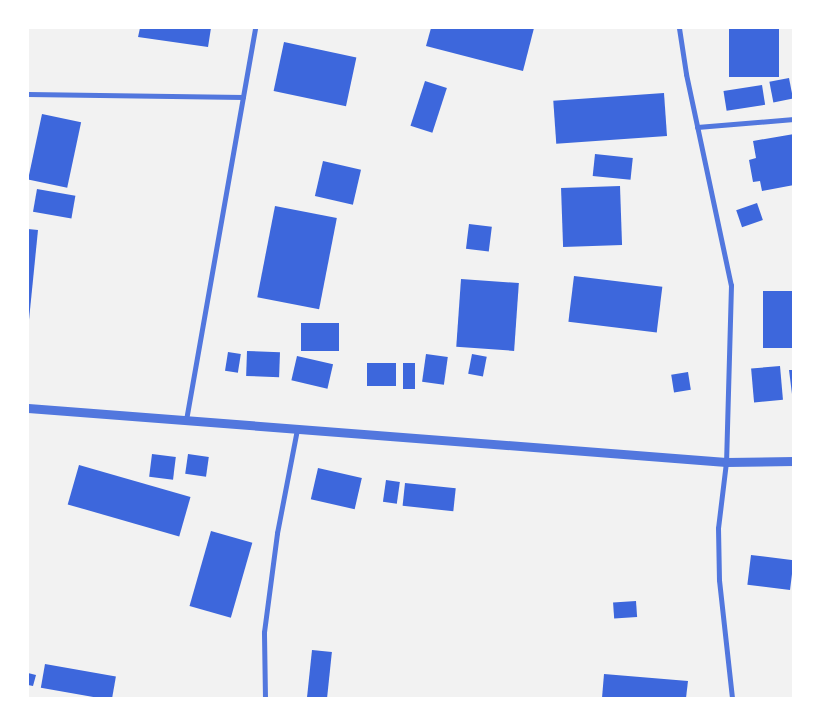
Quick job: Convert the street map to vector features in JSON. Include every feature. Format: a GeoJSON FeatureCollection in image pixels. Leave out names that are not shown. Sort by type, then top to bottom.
{"type":"FeatureCollection","features":[{"type":"Feature","properties":{"kind":"street"},"geometry":{"type":"LineString","coordinates":[[186,420],[255,28]]}},
{"type":"Feature","properties":{"kind":"street"},"geometry":{"type":"LineString","coordinates":[[679,28],[731,286],[726,462],[718,546],[732,698]]}},
{"type":"Feature","properties":{"kind":"street"},"geometry":{"type":"LineString","coordinates":[[28,94],[243,97]]}},
{"type":"Feature","properties":{"kind":"street"},"geometry":{"type":"LineString","coordinates":[[698,127],[794,119]]}},
{"type":"Feature","properties":{"kind":"street"},"geometry":{"type":"LineString","coordinates":[[28,408],[726,462],[794,461]]}},
{"type":"Feature","properties":{"kind":"street"},"geometry":{"type":"LineString","coordinates":[[265,698],[264,632],[277,533],[297,428]]}},
{"type":"Feature","properties":{"kind":"building"},"geometry":{"type":"Polygon","coordinates":[[[140,28],[211,28],[208,47],[138,37],[140,28]]]}},
{"type":"Feature","properties":{"kind":"building"},"geometry":{"type":"Polygon","coordinates":[[[431,28],[534,28],[523,71],[426,46],[431,28]]]}},
{"type":"Feature","properties":{"kind":"building"},"geometry":{"type":"Polygon","coordinates":[[[729,28],[779,28],[779,77],[729,77],[729,28]]]}},
{"type":"Feature","properties":{"kind":"building"},"geometry":{"type":"Polygon","coordinates":[[[284,42],[356,57],[346,106],[274,91],[284,42]]]}},
{"type":"Feature","properties":{"kind":"building"},"geometry":{"type":"Polygon","coordinates":[[[789,78],[793,99],[773,102],[769,82],[789,78]]]}},
{"type":"Feature","properties":{"kind":"building"},"geometry":{"type":"Polygon","coordinates":[[[425,81],[447,88],[432,133],[410,126],[425,81]]]}},
{"type":"Feature","properties":{"kind":"building"},"geometry":{"type":"Polygon","coordinates":[[[762,85],[765,105],[727,111],[723,91],[762,85]]]}},
{"type":"Feature","properties":{"kind":"building"},"geometry":{"type":"Polygon","coordinates":[[[664,93],[667,136],[556,144],[553,101],[664,93]]]}},
{"type":"Feature","properties":{"kind":"building"},"geometry":{"type":"Polygon","coordinates":[[[42,114],[81,122],[67,188],[28,180],[42,114]]]}},
{"type":"Feature","properties":{"kind":"building"},"geometry":{"type":"Polygon","coordinates":[[[794,134],[794,185],[762,191],[760,181],[753,182],[749,160],[756,158],[753,141],[794,134]]]}},
{"type":"Feature","properties":{"kind":"building"},"geometry":{"type":"Polygon","coordinates":[[[595,154],[633,158],[630,180],[593,176],[595,154]]]}},
{"type":"Feature","properties":{"kind":"building"},"geometry":{"type":"Polygon","coordinates":[[[323,161],[361,170],[353,205],[315,196],[323,161]]]}},
{"type":"Feature","properties":{"kind":"building"},"geometry":{"type":"Polygon","coordinates":[[[620,186],[622,245],[563,247],[561,188],[620,186]]]}},
{"type":"Feature","properties":{"kind":"building"},"geometry":{"type":"Polygon","coordinates":[[[37,189],[75,196],[71,218],[33,212],[37,189]]]}},
{"type":"Feature","properties":{"kind":"building"},"geometry":{"type":"Polygon","coordinates":[[[757,203],[763,220],[742,227],[736,210],[757,203]]]}},
{"type":"Feature","properties":{"kind":"building"},"geometry":{"type":"Polygon","coordinates":[[[275,206],[337,218],[319,309],[257,297],[275,206]]]}},
{"type":"Feature","properties":{"kind":"building"},"geometry":{"type":"Polygon","coordinates":[[[469,224],[492,227],[489,252],[466,249],[469,224]]]}},
{"type":"Feature","properties":{"kind":"building"},"geometry":{"type":"Polygon","coordinates":[[[28,229],[38,230],[29,320],[28,320],[28,229]]]}},
{"type":"Feature","properties":{"kind":"building"},"geometry":{"type":"Polygon","coordinates":[[[574,276],[662,287],[657,333],[568,322],[574,276]]]}},
{"type":"Feature","properties":{"kind":"building"},"geometry":{"type":"Polygon","coordinates":[[[461,279],[519,283],[514,351],[456,347],[461,279]]]}},
{"type":"Feature","properties":{"kind":"building"},"geometry":{"type":"Polygon","coordinates":[[[763,291],[794,291],[794,348],[763,348],[763,291]]]}},
{"type":"Feature","properties":{"kind":"building"},"geometry":{"type":"Polygon","coordinates":[[[301,323],[339,323],[339,351],[301,351],[301,323]]]}},
{"type":"Feature","properties":{"kind":"building"},"geometry":{"type":"Polygon","coordinates":[[[247,351],[280,352],[279,377],[246,376],[247,351]]]}},
{"type":"Feature","properties":{"kind":"building"},"geometry":{"type":"Polygon","coordinates":[[[228,352],[241,354],[238,373],[225,371],[228,352]]]}},
{"type":"Feature","properties":{"kind":"building"},"geometry":{"type":"Polygon","coordinates":[[[426,354],[448,357],[444,385],[422,382],[426,354]]]}},
{"type":"Feature","properties":{"kind":"building"},"geometry":{"type":"Polygon","coordinates":[[[472,354],[487,357],[483,376],[468,374],[472,354]]]}},
{"type":"Feature","properties":{"kind":"building"},"geometry":{"type":"Polygon","coordinates":[[[297,356],[333,364],[327,389],[291,380],[297,356]]]}},
{"type":"Feature","properties":{"kind":"building"},"geometry":{"type":"Polygon","coordinates":[[[367,363],[396,363],[396,386],[367,386],[367,363]]]}},
{"type":"Feature","properties":{"kind":"building"},"geometry":{"type":"Polygon","coordinates":[[[403,363],[415,363],[415,389],[403,389],[403,363]]]}},
{"type":"Feature","properties":{"kind":"building"},"geometry":{"type":"Polygon","coordinates":[[[780,366],[783,400],[754,402],[751,369],[780,366]]]}},
{"type":"Feature","properties":{"kind":"building"},"geometry":{"type":"Polygon","coordinates":[[[789,370],[794,370],[794,394],[792,394],[789,370]]]}},
{"type":"Feature","properties":{"kind":"building"},"geometry":{"type":"Polygon","coordinates":[[[688,372],[691,390],[674,392],[671,375],[688,372]]]}},
{"type":"Feature","properties":{"kind":"building"},"geometry":{"type":"Polygon","coordinates":[[[152,454],[176,457],[173,480],[149,477],[152,454]]]}},
{"type":"Feature","properties":{"kind":"building"},"geometry":{"type":"Polygon","coordinates":[[[188,454],[209,457],[206,477],[185,474],[188,454]]]}},
{"type":"Feature","properties":{"kind":"building"},"geometry":{"type":"Polygon","coordinates":[[[79,465],[191,497],[179,536],[68,504],[79,465]]]}},
{"type":"Feature","properties":{"kind":"building"},"geometry":{"type":"Polygon","coordinates":[[[318,468],[362,478],[355,509],[311,499],[318,468]]]}},
{"type":"Feature","properties":{"kind":"building"},"geometry":{"type":"Polygon","coordinates":[[[386,480],[400,482],[397,504],[383,502],[386,480]]]}},
{"type":"Feature","properties":{"kind":"building"},"geometry":{"type":"Polygon","coordinates":[[[405,483],[456,488],[453,511],[403,506],[405,483]]]}},
{"type":"Feature","properties":{"kind":"building"},"geometry":{"type":"Polygon","coordinates":[[[211,531],[252,543],[231,618],[190,606],[211,531]]]}},
{"type":"Feature","properties":{"kind":"building"},"geometry":{"type":"Polygon","coordinates":[[[751,555],[794,560],[790,590],[747,585],[751,555]]]}},
{"type":"Feature","properties":{"kind":"building"},"geometry":{"type":"Polygon","coordinates":[[[636,601],[637,617],[614,619],[613,603],[636,601]]]}},
{"type":"Feature","properties":{"kind":"building"},"geometry":{"type":"Polygon","coordinates":[[[312,650],[332,652],[327,698],[307,698],[312,650]]]}},
{"type":"Feature","properties":{"kind":"building"},"geometry":{"type":"Polygon","coordinates":[[[45,664],[116,677],[112,698],[100,698],[41,688],[45,664]]]}},
{"type":"Feature","properties":{"kind":"building"},"geometry":{"type":"Polygon","coordinates":[[[28,673],[36,675],[33,686],[28,685],[28,673]]]}},
{"type":"Feature","properties":{"kind":"building"},"geometry":{"type":"Polygon","coordinates":[[[604,674],[688,681],[686,698],[602,698],[604,674]]]}}]}
